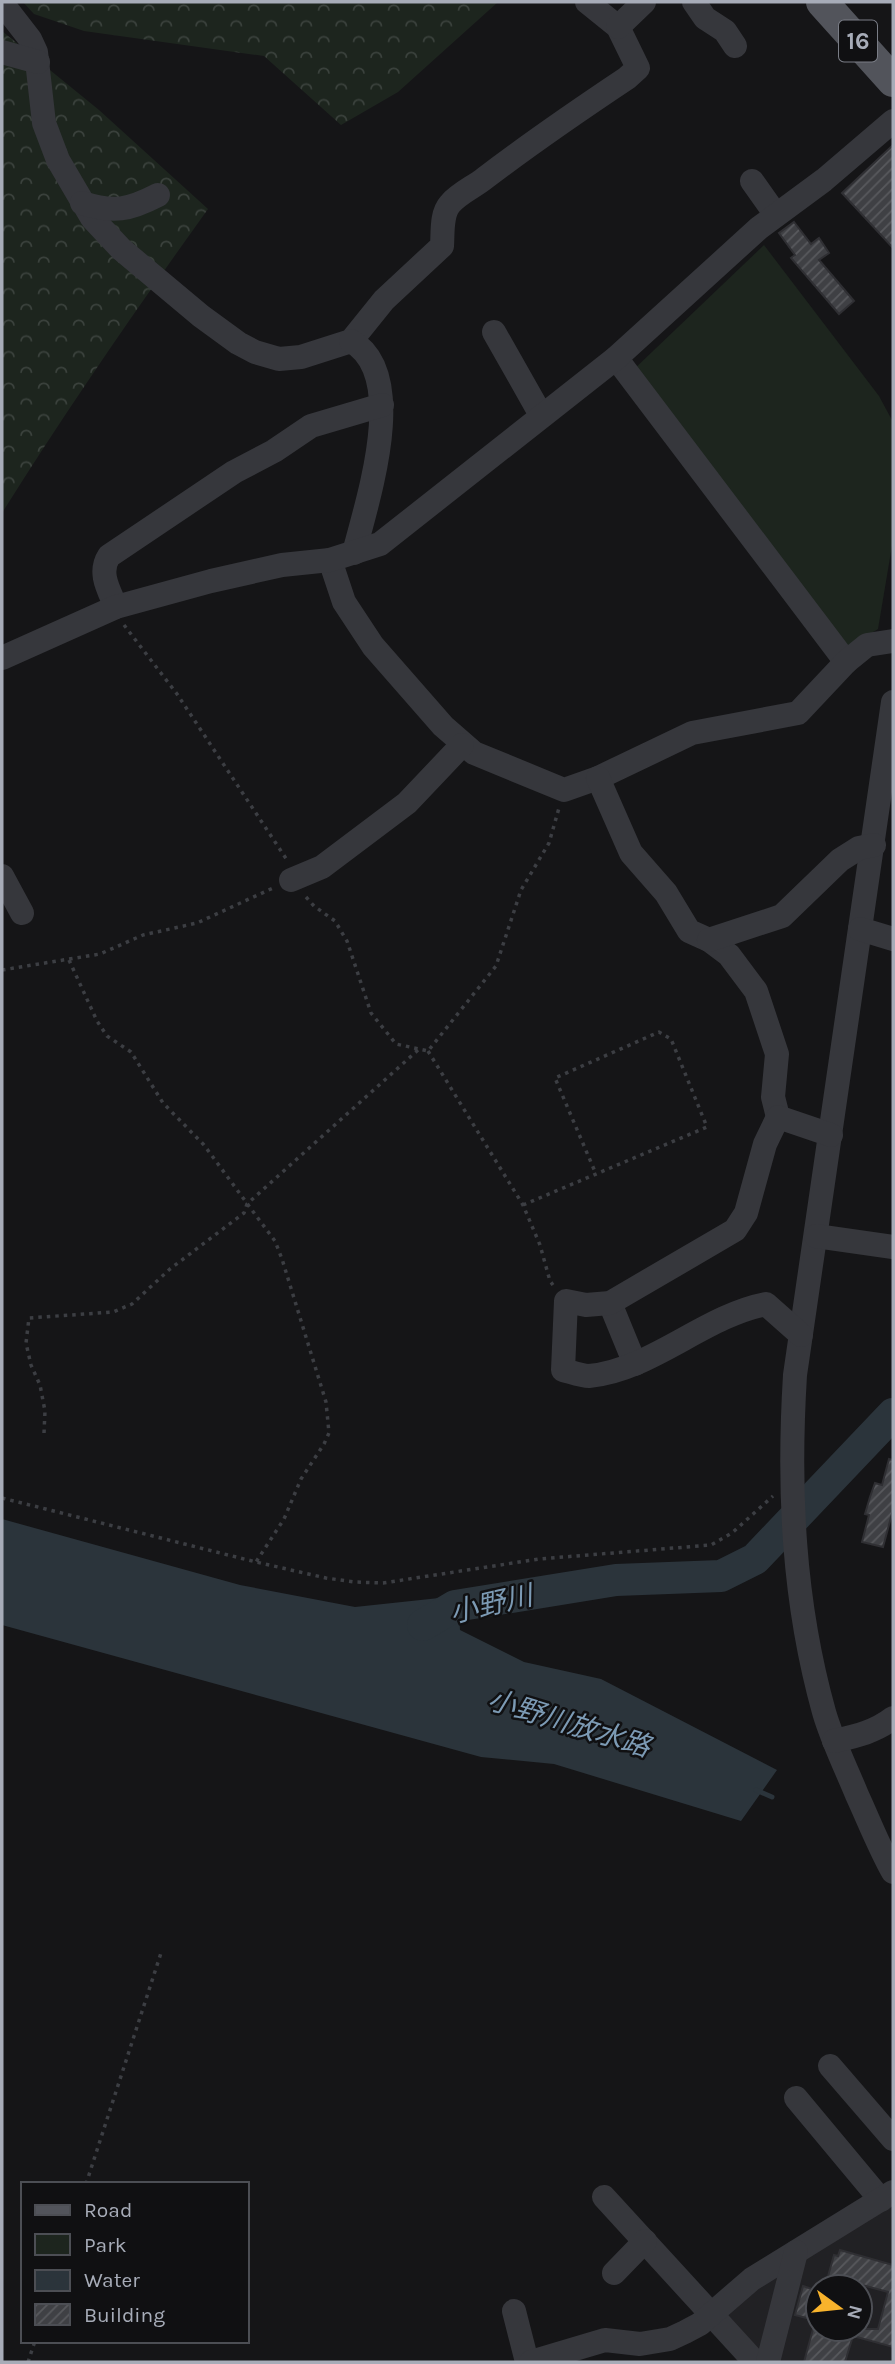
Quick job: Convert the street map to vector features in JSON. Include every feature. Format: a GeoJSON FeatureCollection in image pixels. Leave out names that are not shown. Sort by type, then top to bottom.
{"type":"FeatureCollection","features":[{"type":"Feature","properties":{"kind":"main road","name":"16"},"geometry":{"type":"LineString","coordinates":[[822,2],[893,80]]}},
{"type":"Feature","properties":{"kind":"street"},"geometry":{"type":"LineString","coordinates":[[2,4],[30,39],[36,52],[44,123],[58,160],[92,218],[121,249],[201,316],[238,343],[255,352],[279,359],[301,356],[351,341],[384,300],[442,246],[445,214],[448,206],[458,196],[638,68],[618,27],[587,2]]}},
{"type":"Feature","properties":{"kind":"street"},"geometry":{"type":"LineString","coordinates":[[618,27],[644,2]]}},
{"type":"Feature","properties":{"kind":"street"},"geometry":{"type":"LineString","coordinates":[[694,2],[705,18],[725,31],[735,46]]}},
{"type":"Feature","properties":{"kind":"street"},"geometry":{"type":"LineString","coordinates":[[2,52],[38,62]]}},
{"type":"Feature","properties":{"kind":"street"},"geometry":{"type":"LineString","coordinates":[[2,657],[116,607],[235,575],[282,565],[330,560],[380,544],[616,358],[776,215],[824,180],[893,121]]}},
{"type":"Feature","properties":{"kind":"street"},"geometry":{"type":"LineString","coordinates":[[752,181],[776,215]]}},
{"type":"Feature","properties":{"kind":"street"},"geometry":{"type":"LineString","coordinates":[[82,203],[102,210],[117,210],[136,206],[158,195]]}},
{"type":"Feature","properties":{"kind":"street"},"geometry":{"type":"LineString","coordinates":[[494,332],[541,415]]}},
{"type":"Feature","properties":{"kind":"street"},"geometry":{"type":"LineString","coordinates":[[351,341],[361,347],[375,369],[382,405],[377,455],[354,552]]}},
{"type":"Feature","properties":{"kind":"street"},"geometry":{"type":"LineString","coordinates":[[616,358],[846,662]]}},
{"type":"Feature","properties":{"kind":"street"},"geometry":{"type":"LineString","coordinates":[[116,607],[102,571],[108,556],[234,472],[274,451],[311,426],[382,405]]}},
{"type":"Feature","properties":{"kind":"street"},"geometry":{"type":"LineString","coordinates":[[330,560],[344,602],[373,646],[462,745],[474,753],[564,790],[598,778],[692,733],[798,713],[846,662],[867,645],[893,641]]}},
{"type":"Feature","properties":{"kind":"street"},"geometry":{"type":"LineString","coordinates":[[893,710],[795,1375],[791,1481],[795,1559],[805,1631],[824,1714],[881,1850],[893,1872]]}},
{"type":"Feature","properties":{"kind":"street"},"geometry":{"type":"LineString","coordinates":[[291,880],[322,867],[408,803],[462,745]]}},
{"type":"Feature","properties":{"kind":"street"},"geometry":{"type":"LineString","coordinates":[[598,778],[631,853],[666,892],[689,931],[709,940],[729,955],[756,991],[777,1054],[773,1097],[778,1117],[765,1144],[746,1213],[735,1230],[610,1303],[586,1305],[566,1301],[563,1370],[587,1376],[635,1364],[744,1309],[766,1304],[801,1335]]}},
{"type":"Feature","properties":{"kind":"street"},"geometry":{"type":"LineString","coordinates":[[709,940],[782,916],[840,860],[859,848],[874,845]]}},
{"type":"Feature","properties":{"kind":"street"},"geometry":{"type":"LineString","coordinates":[[2,876],[22,913]]}},
{"type":"Feature","properties":{"kind":"street"},"geometry":{"type":"LineString","coordinates":[[860,929],[893,939]]}},
{"type":"Feature","properties":{"kind":"street"},"geometry":{"type":"LineString","coordinates":[[778,1117],[831,1135]]}},
{"type":"Feature","properties":{"kind":"street"},"geometry":{"type":"LineString","coordinates":[[816,1236],[893,1247]]}},
{"type":"Feature","properties":{"kind":"street"},"geometry":{"type":"LineString","coordinates":[[610,1303],[635,1364]]}},
{"type":"Feature","properties":{"kind":"street"},"geometry":{"type":"LineString","coordinates":[[834,1741],[861,1735],[893,1717]]}},
{"type":"Feature","properties":{"kind":"street"},"geometry":{"type":"LineString","coordinates":[[830,2067],[893,2139]]}},
{"type":"Feature","properties":{"kind":"street"},"geometry":{"type":"LineString","coordinates":[[514,2311],[529,2362],[605,2340],[640,2344],[670,2339],[700,2324],[752,2279],[887,2196],[796,2098]]}},
{"type":"Feature","properties":{"kind":"street"},"geometry":{"type":"LineString","coordinates":[[604,2196],[755,2362]]}},
{"type":"Feature","properties":{"kind":"street"},"geometry":{"type":"LineString","coordinates":[[614,2273],[645,2241]]}},
{"type":"Feature","properties":{"kind":"street"},"geometry":{"type":"LineString","coordinates":[[768,2362],[796,2252]]}},
{"type":"Feature","properties":{"kind":"path"},"geometry":{"type":"LineString","coordinates":[[2,970],[100,954],[143,935],[197,923],[291,880]]}},
{"type":"Feature","properties":{"kind":"path"},"geometry":{"type":"LineString","coordinates":[[69,960],[97,1021],[107,1036],[131,1052],[163,1103],[204,1146],[275,1241],[282,1259],[329,1418],[329,1433],[301,1479],[284,1519],[256,1562]]}},
{"type":"Feature","properties":{"kind":"path"},"geometry":{"type":"LineString","coordinates":[[523,1205],[707,1127],[671,1039],[659,1031],[555,1078],[596,1174]]}},
{"type":"Feature","properties":{"kind":"path"},"geometry":{"type":"LineString","coordinates":[[44,1433],[45,1411],[40,1385],[31,1365],[26,1343],[29,1318],[113,1312],[132,1304],[170,1269],[244,1213],[247,1204],[419,1049]]}},
{"type":"Feature","properties":{"kind":"path"},"geometry":{"type":"LineString","coordinates":[[428,1051],[523,1205],[540,1245],[550,1281],[566,1301]]}},
{"type":"Feature","properties":{"kind":"path"},"geometry":{"type":"LineString","coordinates":[[2,1498],[326,1578],[383,1583],[539,1559],[711,1545],[732,1533],[791,1481]]}},
{"type":"Feature","properties":{"kind":"path"},"geometry":{"type":"LineString","coordinates":[[87,2182],[161,1953]]}},
{"type":"Feature","properties":{"kind":"path"},"geometry":{"type":"LineString","coordinates":[[28,2362],[34,2343]]}},
{"type":"Feature","properties":{"kind":"shaded area"},"geometry":{"type":"Polygon","coordinates":[[[893,2204],[893,2362],[763,2362],[722,2319],[754,2285],[893,2204]]]}},
{"type":"Feature","properties":{"kind":"green space"},"geometry":{"type":"Polygon","coordinates":[[[23,2],[498,2],[398,92],[341,125],[264,56],[84,31],[34,14],[23,2]]]}},
{"type":"Feature","properties":{"kind":"green space"},"geometry":{"type":"Polygon","coordinates":[[[2,31],[99,110],[208,209],[103,359],[2,513],[2,31]]]}},
{"type":"Feature","properties":{"kind":"green space"},"geometry":{"type":"Polygon","coordinates":[[[764,245],[879,396],[893,422],[893,540],[878,629],[843,651],[631,372],[764,245]]]}},
{"type":"Feature","properties":{"kind":"water"},"geometry":{"type":"Polygon","coordinates":[[[2,1519],[240,1585],[355,1607],[458,1596],[460,1630],[524,1662],[601,1679],[777,1770],[741,1821],[554,1764],[481,1757],[2,1625],[2,1519]]]}},
{"type":"Feature","properties":{"kind":"building"},"geometry":{"type":"Polygon","coordinates":[[[893,145],[893,248],[842,193],[893,145]]]}},
{"type":"Feature","properties":{"kind":"building"},"geometry":{"type":"Polygon","coordinates":[[[794,222],[811,244],[819,238],[829,253],[819,260],[854,301],[839,314],[791,258],[795,255],[779,233],[794,222]]]}},
{"type":"Feature","properties":{"kind":"building"},"geometry":{"type":"Polygon","coordinates":[[[889,1459],[893,1460],[893,1510],[883,1547],[862,1542],[869,1515],[865,1514],[870,1497],[875,1483],[882,1485],[889,1459]]]}},
{"type":"Feature","properties":{"kind":"building"},"geometry":{"type":"Polygon","coordinates":[[[840,2250],[893,2265],[893,2347],[874,2342],[874,2329],[878,2329],[888,2292],[874,2288],[874,2273],[829,2273],[834,2255],[838,2256],[840,2250]]]}},
{"type":"Feature","properties":{"kind":"building"},"geometry":{"type":"Polygon","coordinates":[[[803,2286],[804,2317],[795,2315],[803,2286]]]}},
{"type":"Feature","properties":{"kind":"building"},"geometry":{"type":"Polygon","coordinates":[[[809,2343],[851,2343],[845,2362],[804,2362],[809,2343]]]}},
{"type":"Feature","properties":{"kind":"waterway","name":"小野川"},"geometry":{"type":"LineString","coordinates":[[423,1625],[455,1606],[616,1580],[721,1576],[755,1559],[893,1414]]}},
{"type":"Feature","properties":{"kind":"waterway","name":"小野川放水路"},"geometry":{"type":"LineString","coordinates":[[756,1790],[772,1797]]}}]}
